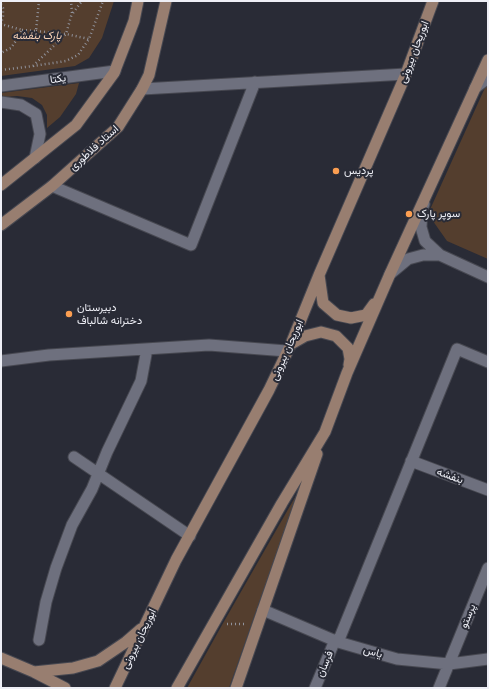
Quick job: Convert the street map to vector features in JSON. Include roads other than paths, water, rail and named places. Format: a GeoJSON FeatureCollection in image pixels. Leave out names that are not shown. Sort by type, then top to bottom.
{"type":"FeatureCollection","features":[{"type":"Feature","properties":{"kind":"main road"},"geometry":{"type":"LineString","coordinates":[[1,185],[76,125],[115,71],[134,21],[138,1]]}},
{"type":"Feature","properties":{"kind":"main road","name":"استاد فلاطوری"},"geometry":{"type":"LineString","coordinates":[[1,225],[52,186],[118,127],[149,75],[166,1]]}},
{"type":"Feature","properties":{"kind":"main road","name":"ابوریحان بیرونی"},"geometry":{"type":"LineString","coordinates":[[114,688],[176,560],[269,390],[289,348],[406,74],[433,1]]}},
{"type":"Feature","properties":{"kind":"main road"},"geometry":{"type":"LineString","coordinates":[[236,688],[347,373],[390,274],[488,60]]}},
{"type":"Feature","properties":{"kind":"main road"},"geometry":{"type":"LineString","coordinates":[[319,275],[323,302],[337,315],[351,318],[366,315],[381,296]]}},
{"type":"Feature","properties":{"kind":"main road"},"geometry":{"type":"LineString","coordinates":[[289,348],[305,336],[321,332],[336,336],[348,348],[350,359],[347,373]]}},
{"type":"Feature","properties":{"kind":"main road"},"geometry":{"type":"LineString","coordinates":[[177,688],[282,503],[325,432]]}},
{"type":"Feature","properties":{"kind":"main road"},"geometry":{"type":"LineString","coordinates":[[34,672],[73,668],[98,661],[126,642],[145,626]]}},
{"type":"Feature","properties":{"kind":"main road"},"geometry":{"type":"LineString","coordinates":[[1,658],[34,672],[65,688]]}},
{"type":"Feature","properties":{"kind":"street","name":"یکتا"},"geometry":{"type":"LineString","coordinates":[[1,86],[115,71]]}},
{"type":"Feature","properties":{"kind":"street"},"geometry":{"type":"LineString","coordinates":[[142,89],[406,74]]}},
{"type":"Feature","properties":{"kind":"street"},"geometry":{"type":"LineString","coordinates":[[475,88],[488,78]]}},
{"type":"Feature","properties":{"kind":"street"},"geometry":{"type":"LineString","coordinates":[[52,186],[191,245],[256,82]]}},
{"type":"Feature","properties":{"kind":"street"},"geometry":{"type":"LineString","coordinates":[[1,102],[21,105],[36,114],[40,134],[34,158]]}},
{"type":"Feature","properties":{"kind":"street"},"geometry":{"type":"LineString","coordinates":[[428,191],[422,209],[421,227],[425,241],[440,255],[488,277]]}},
{"type":"Feature","properties":{"kind":"street"},"geometry":{"type":"LineString","coordinates":[[390,274],[408,259],[423,255],[440,255]]}},
{"type":"Feature","properties":{"kind":"street"},"geometry":{"type":"LineString","coordinates":[[1,361],[49,356],[209,345],[289,348]]}},
{"type":"Feature","properties":{"kind":"street"},"geometry":{"type":"LineString","coordinates":[[39,640],[46,602],[66,539],[92,489],[141,381],[147,349]]}},
{"type":"Feature","properties":{"kind":"street","name":"فرسان"},"geometry":{"type":"LineString","coordinates":[[315,688],[337,641],[457,349],[488,362]]}},
{"type":"Feature","properties":{"kind":"street"},"geometry":{"type":"LineString","coordinates":[[74,457],[190,536]]}},
{"type":"Feature","properties":{"kind":"street","name":"بنفشه"},"geometry":{"type":"LineString","coordinates":[[412,461],[488,490]]}},
{"type":"Feature","properties":{"kind":"street","name":"پرستو"},"geometry":{"type":"LineString","coordinates":[[439,688],[488,568]]}},
{"type":"Feature","properties":{"kind":"street","name":"یاس"},"geometry":{"type":"LineString","coordinates":[[263,610],[337,641],[397,659],[449,664],[488,659]]}},
{"type":"Feature","properties":{"kind":"place","name":"پردیس"},"geometry":{"type":"Point","coordinates":[336,171]}},
{"type":"Feature","properties":{"kind":"place","name":"سوپر پارک"},"geometry":{"type":"Point","coordinates":[409,214]}},
{"type":"Feature","properties":{"kind":"place","name":"دبیرستان دخترانه شالباف"},"geometry":{"type":"Point","coordinates":[69,314]}},
{"type":"Feature","properties":{"kind":"park label","name":"پارک بنفشه"},"geometry":{"type":"Point","coordinates":[37,36]}}]}
